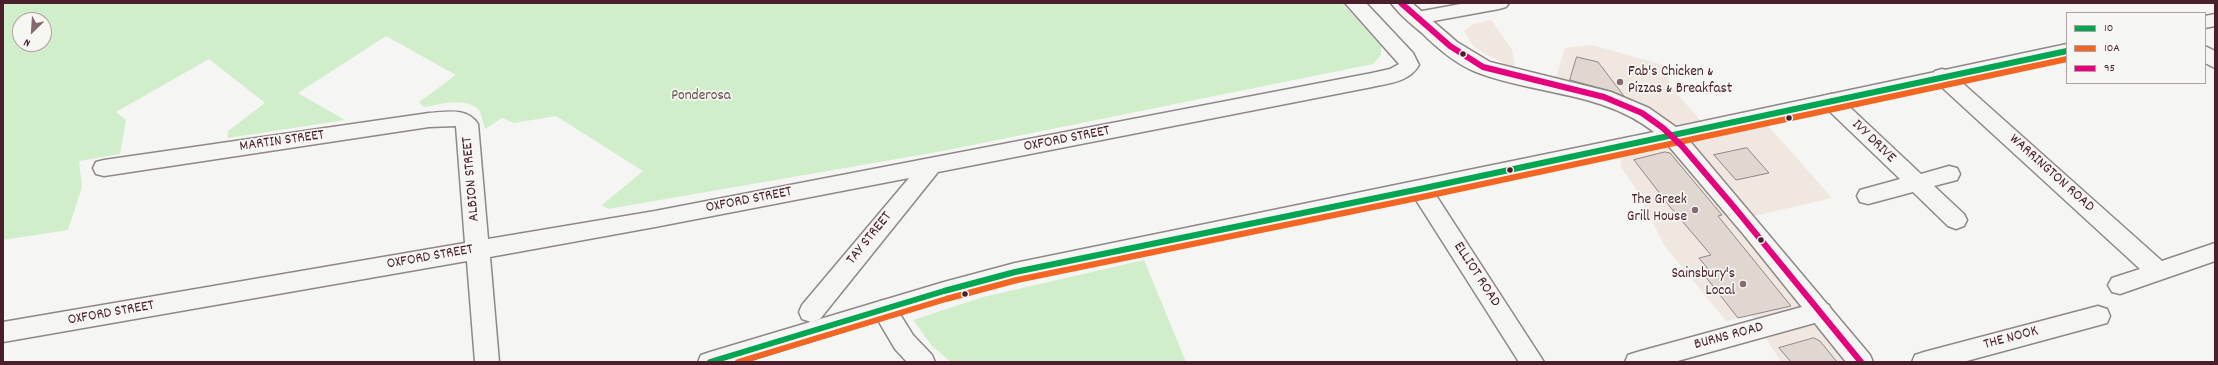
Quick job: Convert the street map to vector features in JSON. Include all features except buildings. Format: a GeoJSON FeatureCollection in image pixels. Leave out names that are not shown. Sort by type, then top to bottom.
{"type":"FeatureCollection","features":[{"type":"Feature","properties":{"kind":"street","name":"OXFORD STREET"},"geometry":{"type":"LineString","coordinates":[[3,332],[565,235],[930,167],[1372,80],[1400,73],[1406,69],[1409,65],[1406,58],[1355,3]]}},
{"type":"Feature","properties":{"kind":"street"},"geometry":{"type":"LineString","coordinates":[[1401,3],[1466,59],[1483,67],[1619,103],[1648,116],[1672,135],[1861,362]]}},
{"type":"Feature","properties":{"kind":"street"},"geometry":{"type":"LineString","coordinates":[[1417,18],[1499,3]]}},
{"type":"Feature","properties":{"kind":"street"},"geometry":{"type":"LineString","coordinates":[[710,362],[1015,272],[1420,189],[1942,76],[2066,51]]}},
{"type":"Feature","properties":{"kind":"street"},"geometry":{"type":"LineString","coordinates":[[2206,54],[2215,60]]}},
{"type":"Feature","properties":{"kind":"street","name":"WARRINGTON ROAD"},"geometry":{"type":"LineString","coordinates":[[1942,76],[2159,272]]}},
{"type":"Feature","properties":{"kind":"street","name":"IVY DRIVE"},"geometry":{"type":"LineString","coordinates":[[1831,100],[1915,183],[1956,220]]}},
{"type":"Feature","properties":{"kind":"street","name":"MARTIN STREET"},"geometry":{"type":"LineString","coordinates":[[104,168],[429,120],[460,119]]}},
{"type":"Feature","properties":{"kind":"street","name":"ALBION STREET"},"geometry":{"type":"LineString","coordinates":[[460,119],[467,124],[487,362]]}},
{"type":"Feature","properties":{"kind":"street","name":"TAY STREET"},"geometry":{"type":"LineString","coordinates":[[811,312],[930,167]]}},
{"type":"Feature","properties":{"kind":"street"},"geometry":{"type":"LineString","coordinates":[[1868,196],[1949,174]]}},
{"type":"Feature","properties":{"kind":"street","name":"ELLIOT ROAD"},"geometry":{"type":"LineString","coordinates":[[1420,189],[1532,362]]}},
{"type":"Feature","properties":{"kind":"street"},"geometry":{"type":"LineString","coordinates":[[2120,285],[2215,252]]}},
{"type":"Feature","properties":{"kind":"street"},"geometry":{"type":"LineString","coordinates":[[884,310],[904,342],[923,362]]}},
{"type":"Feature","properties":{"kind":"street","name":"BURNS ROAD"},"geometry":{"type":"LineString","coordinates":[[1637,362],[1820,312]]}},
{"type":"Feature","properties":{"kind":"street","name":"THE NOOK"},"geometry":{"type":"LineString","coordinates":[[1924,362],[2098,316]]}},
{"type":"Feature","properties":{"kind":"shaded area"},"geometry":{"type":"Polygon","coordinates":[[[1491,20],[1512,50],[1515,68],[1487,55],[1473,46],[1464,31],[1474,24],[1491,20]]]}},
{"type":"Feature","properties":{"kind":"shaded area"},"geometry":{"type":"Polygon","coordinates":[[[1592,45],[1667,66],[1670,85],[1711,133],[1768,126],[1803,165],[1832,198],[1754,216],[1872,362],[1781,362],[1751,315],[1726,321],[1664,245],[1636,189],[1620,166],[1622,158],[1667,147],[1660,120],[1555,80],[1565,48],[1592,45]]]}},
{"type":"Feature","properties":{"kind":"green space","name":"Ponderosa"},"geometry":{"type":"Polygon","coordinates":[[[3,3],[1342,3],[1381,46],[1381,55],[1373,64],[943,151],[608,209],[602,205],[643,171],[556,116],[514,123],[502,118],[485,129],[480,111],[475,106],[461,102],[454,102],[424,107],[419,102],[456,75],[386,36],[298,93],[345,120],[228,138],[228,131],[265,103],[209,59],[116,112],[126,120],[120,154],[79,161],[82,187],[68,230],[3,240],[3,3]]]}},
{"type":"Feature","properties":{"kind":"green space"},"geometry":{"type":"Polygon","coordinates":[[[1144,260],[1186,362],[951,362],[932,346],[913,320],[983,297],[1144,260]]]}},
{"type":"Feature","properties":{"kind":"transit line","name":"95"},"geometry":{"type":"LineString","coordinates":[[1401,3],[1450,46],[1483,67],[1604,97],[1642,113],[1663,128],[1682,146],[1734,207],[1861,362]]}},
{"type":"Feature","properties":{"kind":"transit line","name":"10"},"geometry":{"type":"LineString","coordinates":[[710,362],[944,291],[1015,272],[1420,189],[2066,51]]}},
{"type":"Feature","properties":{"kind":"transit line","name":"10A"},"geometry":{"type":"LineString","coordinates":[[738,362],[946,299],[1017,280],[1422,197],[2066,59]]}},
{"type":"Feature","properties":{"kind":"place","name":"Fab's Chicken & Pizzas & Breakfast"},"geometry":{"type":"Point","coordinates":[1620,82]}},
{"type":"Feature","properties":{"kind":"place","name":"The Greek Grill House"},"geometry":{"type":"Point","coordinates":[1695,210]}},
{"type":"Feature","properties":{"kind":"place","name":"Sainsbury's Local"},"geometry":{"type":"Point","coordinates":[1743,284]}}]}
